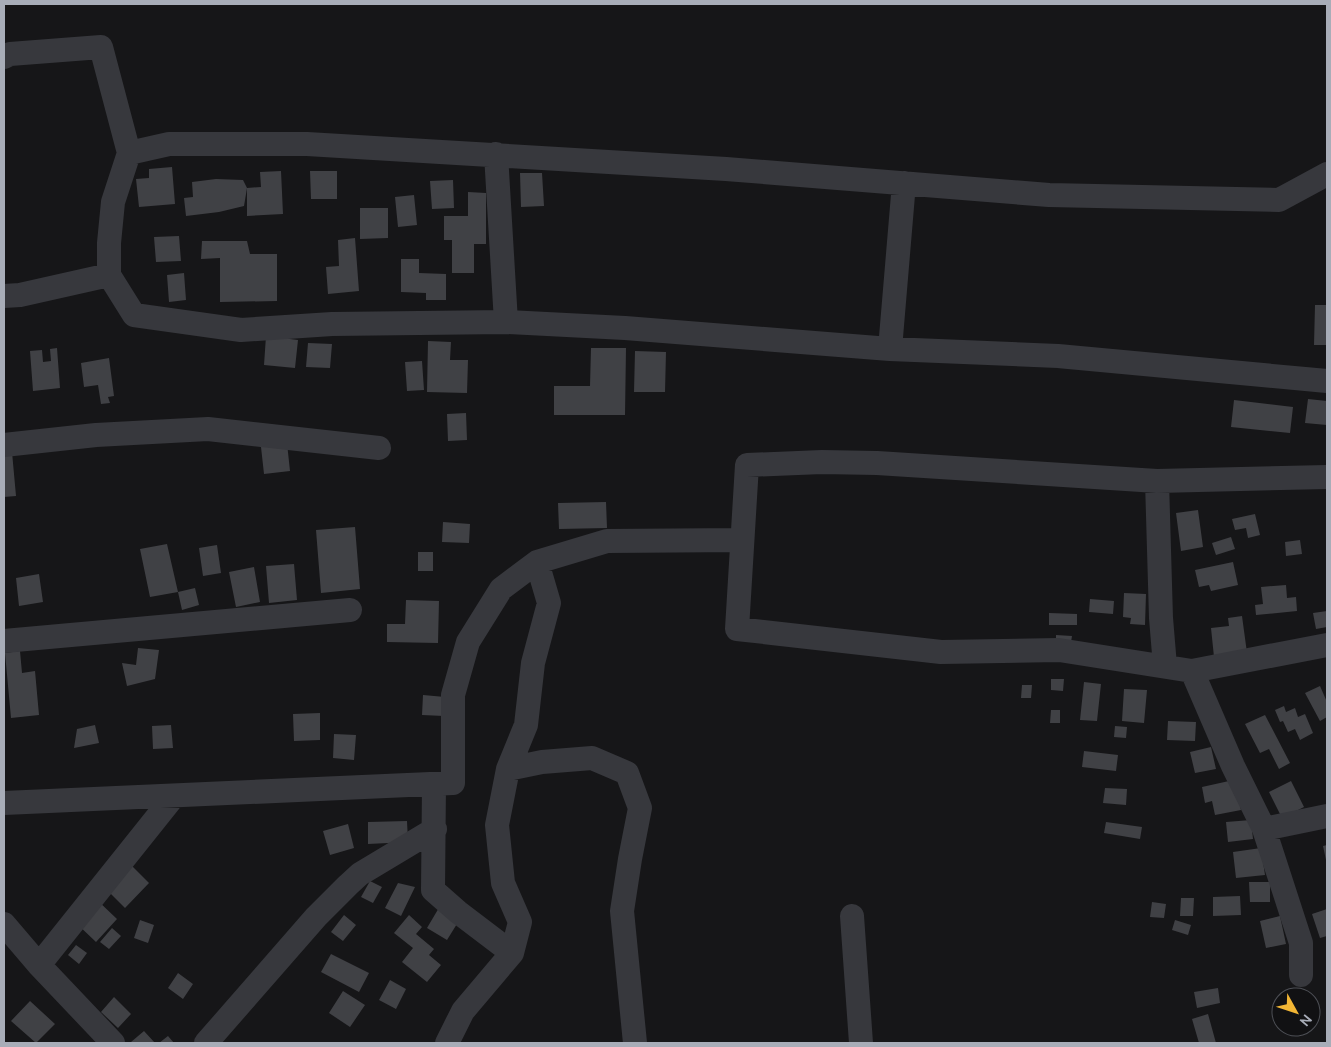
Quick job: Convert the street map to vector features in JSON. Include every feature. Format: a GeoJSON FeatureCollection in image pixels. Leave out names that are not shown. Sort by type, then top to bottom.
{"type":"FeatureCollection","features":[{"type":"Feature","properties":{"kind":"street"},"geometry":{"type":"LineString","coordinates":[[6,53],[101,47],[129,153],[112,202],[109,243],[110,275],[134,314],[241,330],[332,324],[506,322],[625,328],[890,350],[1058,356],[1327,381]]}},
{"type":"Feature","properties":{"kind":"street"},"geometry":{"type":"LineString","coordinates":[[129,153],[169,144],[308,144],[726,169],[1049,195],[1279,200],[1327,174]]}},
{"type":"Feature","properties":{"kind":"street"},"geometry":{"type":"LineString","coordinates":[[496,154],[506,322]]}},
{"type":"Feature","properties":{"kind":"street"},"geometry":{"type":"LineString","coordinates":[[890,350],[904,183]]}},
{"type":"Feature","properties":{"kind":"street"},"geometry":{"type":"LineString","coordinates":[[4,296],[20,295],[110,275]]}},
{"type":"Feature","properties":{"kind":"street"},"geometry":{"type":"LineString","coordinates":[[4,445],[96,435],[208,429],[379,448]]}},
{"type":"Feature","properties":{"kind":"street"},"geometry":{"type":"LineString","coordinates":[[1327,477],[1157,481],[877,463],[822,462],[747,465],[737,629],[941,652],[1060,650],[1192,671],[1327,645]]}},
{"type":"Feature","properties":{"kind":"street"},"geometry":{"type":"LineString","coordinates":[[1157,481],[1160,618],[1165,666]]}},
{"type":"Feature","properties":{"kind":"street"},"geometry":{"type":"LineString","coordinates":[[4,803],[452,783],[453,695],[468,642],[501,589],[537,562],[607,542],[742,540]]}},
{"type":"Feature","properties":{"kind":"street"},"geometry":{"type":"LineString","coordinates":[[447,1043],[463,1011],[512,953],[520,922],[503,883],[498,825],[508,769],[526,725],[533,664],[549,603],[537,562]]}},
{"type":"Feature","properties":{"kind":"street"},"geometry":{"type":"LineString","coordinates":[[4,641],[350,610]]}},
{"type":"Feature","properties":{"kind":"street"},"geometry":{"type":"LineString","coordinates":[[1192,671],[1233,766],[1264,829],[1301,943],[1301,975]]}},
{"type":"Feature","properties":{"kind":"street"},"geometry":{"type":"LineString","coordinates":[[508,769],[542,762],[592,758],[627,773],[640,808],[622,911],[635,1043]]}},
{"type":"Feature","properties":{"kind":"street"},"geometry":{"type":"LineString","coordinates":[[434,784],[433,890],[458,912],[512,953]]}},
{"type":"Feature","properties":{"kind":"street"},"geometry":{"type":"LineString","coordinates":[[39,965],[174,796]]}},
{"type":"Feature","properties":{"kind":"street"},"geometry":{"type":"LineString","coordinates":[[1264,829],[1327,816]]}},
{"type":"Feature","properties":{"kind":"street"},"geometry":{"type":"LineString","coordinates":[[206,1043],[316,917],[348,885],[360,874],[435,829]]}},
{"type":"Feature","properties":{"kind":"street"},"geometry":{"type":"LineString","coordinates":[[852,916],[861,1043]]}},
{"type":"Feature","properties":{"kind":"street"},"geometry":{"type":"LineString","coordinates":[[4,924],[39,965],[113,1043]]}},
{"type":"Feature","properties":{"kind":"building"},"geometry":{"type":"Polygon","coordinates":[[[172,167],[175,204],[139,207],[136,179],[149,178],[149,169],[172,167]]]}},
{"type":"Feature","properties":{"kind":"building"},"geometry":{"type":"Polygon","coordinates":[[[281,171],[283,214],[247,216],[247,188],[261,187],[260,172],[281,171]]]}},
{"type":"Feature","properties":{"kind":"building"},"geometry":{"type":"Polygon","coordinates":[[[310,171],[337,171],[337,199],[311,199],[310,171]]]}},
{"type":"Feature","properties":{"kind":"building"},"geometry":{"type":"Polygon","coordinates":[[[520,173],[542,173],[544,206],[521,207],[520,173]]]}},
{"type":"Feature","properties":{"kind":"building"},"geometry":{"type":"Polygon","coordinates":[[[216,179],[243,180],[247,188],[244,206],[219,212],[186,216],[184,198],[193,197],[192,182],[216,179]]]}},
{"type":"Feature","properties":{"kind":"building"},"geometry":{"type":"Polygon","coordinates":[[[453,180],[454,208],[432,209],[430,181],[453,180]]]}},
{"type":"Feature","properties":{"kind":"building"},"geometry":{"type":"Polygon","coordinates":[[[468,192],[486,193],[486,244],[474,244],[474,273],[452,273],[452,240],[444,240],[444,216],[468,216],[468,192]]]}},
{"type":"Feature","properties":{"kind":"building"},"geometry":{"type":"Polygon","coordinates":[[[414,195],[417,225],[398,227],[395,197],[414,195]]]}},
{"type":"Feature","properties":{"kind":"building"},"geometry":{"type":"Polygon","coordinates":[[[360,208],[388,208],[388,238],[360,239],[360,208]]]}},
{"type":"Feature","properties":{"kind":"building"},"geometry":{"type":"Polygon","coordinates":[[[179,236],[181,261],[156,262],[154,237],[179,236]]]}},
{"type":"Feature","properties":{"kind":"building"},"geometry":{"type":"Polygon","coordinates":[[[355,238],[359,291],[328,294],[326,267],[339,266],[338,240],[355,238]]]}},
{"type":"Feature","properties":{"kind":"building"},"geometry":{"type":"Polygon","coordinates":[[[202,241],[247,241],[250,254],[277,254],[277,301],[220,302],[220,258],[201,259],[202,241]]]}},
{"type":"Feature","properties":{"kind":"building"},"geometry":{"type":"Polygon","coordinates":[[[401,259],[419,259],[419,273],[446,274],[446,300],[426,300],[426,293],[401,292],[401,259]]]}},
{"type":"Feature","properties":{"kind":"building"},"geometry":{"type":"Polygon","coordinates":[[[184,273],[186,300],[169,302],[167,275],[184,273]]]}},
{"type":"Feature","properties":{"kind":"building"},"geometry":{"type":"Polygon","coordinates":[[[1315,305],[1327,305],[1327,345],[1314,345],[1315,305]]]}},
{"type":"Feature","properties":{"kind":"building"},"geometry":{"type":"Polygon","coordinates":[[[266,336],[298,340],[295,368],[264,365],[266,336]]]}},
{"type":"Feature","properties":{"kind":"building"},"geometry":{"type":"Polygon","coordinates":[[[428,341],[451,342],[450,360],[468,360],[467,393],[427,392],[428,341]]]}},
{"type":"Feature","properties":{"kind":"building"},"geometry":{"type":"Polygon","coordinates":[[[308,343],[332,344],[330,368],[306,367],[308,343]]]}},
{"type":"Feature","properties":{"kind":"building"},"geometry":{"type":"Polygon","coordinates":[[[57,348],[60,388],[33,391],[30,351],[42,350],[43,362],[51,361],[50,349],[57,348]]]}},
{"type":"Feature","properties":{"kind":"building"},"geometry":{"type":"Polygon","coordinates":[[[591,348],[626,348],[625,415],[554,415],[554,386],[590,386],[591,348]]]}},
{"type":"Feature","properties":{"kind":"building"},"geometry":{"type":"Polygon","coordinates":[[[635,351],[666,352],[665,392],[634,392],[635,351]]]}},
{"type":"Feature","properties":{"kind":"building"},"geometry":{"type":"Polygon","coordinates":[[[109,358],[114,396],[108,397],[110,403],[101,404],[98,385],[84,387],[81,363],[109,358]]]}},
{"type":"Feature","properties":{"kind":"building"},"geometry":{"type":"Polygon","coordinates":[[[422,361],[424,390],[407,391],[405,362],[422,361]]]}},
{"type":"Feature","properties":{"kind":"building"},"geometry":{"type":"Polygon","coordinates":[[[1308,399],[1327,401],[1327,425],[1305,423],[1308,399]]]}},
{"type":"Feature","properties":{"kind":"building"},"geometry":{"type":"Polygon","coordinates":[[[1234,400],[1293,407],[1290,433],[1231,427],[1234,400]]]}},
{"type":"Feature","properties":{"kind":"building"},"geometry":{"type":"Polygon","coordinates":[[[466,413],[467,440],[448,441],[447,414],[466,413]]]}},
{"type":"Feature","properties":{"kind":"building"},"geometry":{"type":"Polygon","coordinates":[[[287,443],[290,471],[264,474],[261,447],[287,443]]]}},
{"type":"Feature","properties":{"kind":"building"},"geometry":{"type":"Polygon","coordinates":[[[4,452],[12,452],[16,496],[4,497],[4,452]]]}},
{"type":"Feature","properties":{"kind":"building"},"geometry":{"type":"Polygon","coordinates":[[[606,502],[607,528],[559,529],[558,503],[606,502]]]}},
{"type":"Feature","properties":{"kind":"building"},"geometry":{"type":"Polygon","coordinates":[[[1198,510],[1203,547],[1181,551],[1176,513],[1198,510]]]}},
{"type":"Feature","properties":{"kind":"building"},"geometry":{"type":"Polygon","coordinates":[[[1255,514],[1260,535],[1248,538],[1246,528],[1235,530],[1232,519],[1255,514]]]}},
{"type":"Feature","properties":{"kind":"building"},"geometry":{"type":"Polygon","coordinates":[[[443,522],[470,524],[469,543],[442,542],[443,522]]]}},
{"type":"Feature","properties":{"kind":"building"},"geometry":{"type":"Polygon","coordinates":[[[355,527],[360,589],[321,593],[316,530],[355,527]]]}},
{"type":"Feature","properties":{"kind":"building"},"geometry":{"type":"Polygon","coordinates":[[[1231,537],[1235,549],[1216,555],[1212,543],[1231,537]]]}},
{"type":"Feature","properties":{"kind":"building"},"geometry":{"type":"Polygon","coordinates":[[[1300,540],[1302,554],[1286,556],[1285,542],[1300,540]]]}},
{"type":"Feature","properties":{"kind":"building"},"geometry":{"type":"Polygon","coordinates":[[[167,544],[178,592],[150,597],[140,549],[167,544]]]}},
{"type":"Feature","properties":{"kind":"building"},"geometry":{"type":"Polygon","coordinates":[[[217,545],[221,573],[203,576],[199,548],[217,545]]]}},
{"type":"Feature","properties":{"kind":"building"},"geometry":{"type":"Polygon","coordinates":[[[418,552],[433,552],[433,571],[418,571],[418,552]]]}},
{"type":"Feature","properties":{"kind":"building"},"geometry":{"type":"Polygon","coordinates":[[[1233,562],[1238,585],[1211,591],[1209,585],[1199,587],[1195,570],[1233,562]]]}},
{"type":"Feature","properties":{"kind":"building"},"geometry":{"type":"Polygon","coordinates":[[[294,564],[297,600],[269,603],[266,566],[294,564]]]}},
{"type":"Feature","properties":{"kind":"building"},"geometry":{"type":"Polygon","coordinates":[[[254,567],[260,602],[236,607],[229,572],[254,567]]]}},
{"type":"Feature","properties":{"kind":"building"},"geometry":{"type":"Polygon","coordinates":[[[39,574],[43,602],[19,606],[16,578],[39,574]]]}},
{"type":"Feature","properties":{"kind":"building"},"geometry":{"type":"Polygon","coordinates":[[[1286,585],[1287,598],[1296,597],[1297,611],[1256,615],[1255,605],[1263,604],[1261,587],[1286,585]]]}},
{"type":"Feature","properties":{"kind":"building"},"geometry":{"type":"Polygon","coordinates":[[[195,588],[199,605],[182,610],[178,592],[195,588]]]}},
{"type":"Feature","properties":{"kind":"building"},"geometry":{"type":"Polygon","coordinates":[[[1124,593],[1146,594],[1145,625],[1130,624],[1131,618],[1123,617],[1124,593]]]}},
{"type":"Feature","properties":{"kind":"building"},"geometry":{"type":"Polygon","coordinates":[[[1090,599],[1114,601],[1113,614],[1089,612],[1090,599]]]}},
{"type":"Feature","properties":{"kind":"building"},"geometry":{"type":"Polygon","coordinates":[[[406,600],[439,601],[438,643],[387,642],[387,624],[405,624],[406,600]]]}},
{"type":"Feature","properties":{"kind":"building"},"geometry":{"type":"Polygon","coordinates":[[[1327,611],[1327,627],[1316,629],[1313,613],[1327,611]]]}},
{"type":"Feature","properties":{"kind":"building"},"geometry":{"type":"Polygon","coordinates":[[[1049,613],[1077,614],[1077,625],[1049,625],[1049,613]]]}},
{"type":"Feature","properties":{"kind":"building"},"geometry":{"type":"Polygon","coordinates":[[[1242,616],[1247,653],[1214,657],[1211,628],[1229,626],[1228,618],[1242,616]]]}},
{"type":"Feature","properties":{"kind":"building"},"geometry":{"type":"Polygon","coordinates":[[[1056,635],[1072,636],[1071,642],[1056,642],[1056,635]]]}},
{"type":"Feature","properties":{"kind":"building"},"geometry":{"type":"Polygon","coordinates":[[[138,648],[159,650],[155,679],[127,686],[122,663],[136,665],[138,648]]]}},
{"type":"Feature","properties":{"kind":"building"},"geometry":{"type":"Polygon","coordinates":[[[20,651],[22,673],[35,671],[39,715],[11,718],[5,653],[20,651]]]}},
{"type":"Feature","properties":{"kind":"building"},"geometry":{"type":"Polygon","coordinates":[[[1051,679],[1064,679],[1063,691],[1051,690],[1051,679]]]}},
{"type":"Feature","properties":{"kind":"building"},"geometry":{"type":"Polygon","coordinates":[[[1084,682],[1101,684],[1097,721],[1080,720],[1084,682]]]}},
{"type":"Feature","properties":{"kind":"building"},"geometry":{"type":"Polygon","coordinates":[[[1022,685],[1032,685],[1031,698],[1021,698],[1022,685]]]}},
{"type":"Feature","properties":{"kind":"building"},"geometry":{"type":"Polygon","coordinates":[[[1320,686],[1327,702],[1327,717],[1320,721],[1305,693],[1320,686]]]}},
{"type":"Feature","properties":{"kind":"building"},"geometry":{"type":"Polygon","coordinates":[[[1124,689],[1147,690],[1144,723],[1122,721],[1124,689]]]}},
{"type":"Feature","properties":{"kind":"building"},"geometry":{"type":"Polygon","coordinates":[[[423,695],[445,697],[444,716],[422,715],[423,695]]]}},
{"type":"Feature","properties":{"kind":"building"},"geometry":{"type":"Polygon","coordinates":[[[1284,706],[1286,712],[1295,708],[1298,717],[1305,714],[1313,733],[1300,740],[1295,729],[1288,732],[1283,721],[1280,722],[1275,710],[1284,706]]]}},
{"type":"Feature","properties":{"kind":"building"},"geometry":{"type":"Polygon","coordinates":[[[1051,710],[1060,710],[1060,723],[1050,723],[1051,710]]]}},
{"type":"Feature","properties":{"kind":"building"},"geometry":{"type":"Polygon","coordinates":[[[320,713],[320,740],[294,741],[293,714],[320,713]]]}},
{"type":"Feature","properties":{"kind":"building"},"geometry":{"type":"Polygon","coordinates":[[[1265,715],[1290,763],[1279,769],[1269,749],[1260,753],[1245,724],[1265,715]]]}},
{"type":"Feature","properties":{"kind":"building"},"geometry":{"type":"Polygon","coordinates":[[[1168,721],[1196,722],[1195,741],[1167,740],[1168,721]]]}},
{"type":"Feature","properties":{"kind":"building"},"geometry":{"type":"Polygon","coordinates":[[[95,725],[99,743],[74,748],[77,729],[95,725]]]}},
{"type":"Feature","properties":{"kind":"building"},"geometry":{"type":"Polygon","coordinates":[[[171,725],[173,748],[153,749],[152,726],[171,725]]]}},
{"type":"Feature","properties":{"kind":"building"},"geometry":{"type":"Polygon","coordinates":[[[1115,726],[1127,727],[1126,738],[1114,737],[1115,726]]]}},
{"type":"Feature","properties":{"kind":"building"},"geometry":{"type":"Polygon","coordinates":[[[334,734],[356,735],[354,760],[333,758],[334,734]]]}},
{"type":"Feature","properties":{"kind":"building"},"geometry":{"type":"Polygon","coordinates":[[[1211,747],[1216,769],[1195,773],[1190,752],[1211,747]]]}},
{"type":"Feature","properties":{"kind":"building"},"geometry":{"type":"Polygon","coordinates":[[[1084,751],[1118,755],[1116,771],[1082,767],[1084,751]]]}},
{"type":"Feature","properties":{"kind":"building"},"geometry":{"type":"Polygon","coordinates":[[[1229,781],[1236,785],[1241,810],[1215,815],[1212,801],[1205,803],[1202,787],[1229,781]]]}},
{"type":"Feature","properties":{"kind":"building"},"geometry":{"type":"Polygon","coordinates":[[[1291,781],[1304,807],[1282,818],[1269,792],[1291,781]]]}},
{"type":"Feature","properties":{"kind":"building"},"geometry":{"type":"Polygon","coordinates":[[[1105,788],[1127,789],[1126,805],[1103,803],[1105,788]]]}},
{"type":"Feature","properties":{"kind":"building"},"geometry":{"type":"Polygon","coordinates":[[[1251,820],[1253,839],[1228,842],[1226,822],[1251,820]]]}},
{"type":"Feature","properties":{"kind":"building"},"geometry":{"type":"Polygon","coordinates":[[[407,821],[408,842],[368,844],[368,822],[407,821]]]}},
{"type":"Feature","properties":{"kind":"building"},"geometry":{"type":"Polygon","coordinates":[[[1106,822],[1142,827],[1140,839],[1104,833],[1106,822]]]}},
{"type":"Feature","properties":{"kind":"building"},"geometry":{"type":"Polygon","coordinates":[[[348,824],[354,848],[330,855],[323,831],[348,824]]]}},
{"type":"Feature","properties":{"kind":"building"},"geometry":{"type":"Polygon","coordinates":[[[1327,845],[1327,860],[1326,860],[1323,846],[1327,845]]]}},
{"type":"Feature","properties":{"kind":"building"},"geometry":{"type":"Polygon","coordinates":[[[1261,848],[1265,875],[1236,878],[1233,852],[1261,848]]]}},
{"type":"Feature","properties":{"kind":"building"},"geometry":{"type":"Polygon","coordinates":[[[128,862],[149,883],[125,908],[104,887],[128,862]]]}},
{"type":"Feature","properties":{"kind":"building"},"geometry":{"type":"Polygon","coordinates":[[[370,881],[382,887],[373,903],[361,897],[370,881]]]}},
{"type":"Feature","properties":{"kind":"building"},"geometry":{"type":"Polygon","coordinates":[[[1249,882],[1270,882],[1270,902],[1250,902],[1249,882]]]}},
{"type":"Feature","properties":{"kind":"building"},"geometry":{"type":"Polygon","coordinates":[[[398,883],[415,887],[401,916],[385,908],[398,883]]]}},
{"type":"Feature","properties":{"kind":"building"},"geometry":{"type":"Polygon","coordinates":[[[1240,896],[1241,915],[1213,916],[1213,897],[1240,896]]]}},
{"type":"Feature","properties":{"kind":"building"},"geometry":{"type":"Polygon","coordinates":[[[1181,898],[1194,898],[1193,916],[1180,916],[1181,898]]]}},
{"type":"Feature","properties":{"kind":"building"},"geometry":{"type":"Polygon","coordinates":[[[96,899],[117,919],[96,942],[75,922],[96,899]]]}},
{"type":"Feature","properties":{"kind":"building"},"geometry":{"type":"Polygon","coordinates":[[[1152,902],[1166,904],[1164,918],[1150,917],[1152,902]]]}},
{"type":"Feature","properties":{"kind":"building"},"geometry":{"type":"Polygon","coordinates":[[[440,906],[460,919],[447,940],[427,928],[440,906]]]}},
{"type":"Feature","properties":{"kind":"building"},"geometry":{"type":"Polygon","coordinates":[[[1327,909],[1327,936],[1320,938],[1312,914],[1327,909]]]}},
{"type":"Feature","properties":{"kind":"building"},"geometry":{"type":"Polygon","coordinates":[[[344,915],[356,925],[343,941],[331,932],[344,915]]]}},
{"type":"Feature","properties":{"kind":"building"},"geometry":{"type":"Polygon","coordinates":[[[409,915],[422,927],[416,934],[434,949],[429,955],[441,965],[427,982],[402,962],[413,948],[394,933],[409,915]]]}},
{"type":"Feature","properties":{"kind":"building"},"geometry":{"type":"Polygon","coordinates":[[[1280,916],[1286,944],[1266,948],[1260,921],[1280,916]]]}},
{"type":"Feature","properties":{"kind":"building"},"geometry":{"type":"Polygon","coordinates":[[[140,920],[154,925],[148,943],[134,938],[140,920]]]}},
{"type":"Feature","properties":{"kind":"building"},"geometry":{"type":"Polygon","coordinates":[[[1175,920],[1191,925],[1188,935],[1172,930],[1175,920]]]}},
{"type":"Feature","properties":{"kind":"building"},"geometry":{"type":"Polygon","coordinates":[[[112,928],[121,936],[109,949],[100,942],[112,928]]]}},
{"type":"Feature","properties":{"kind":"building"},"geometry":{"type":"Polygon","coordinates":[[[76,945],[87,953],[79,964],[68,955],[76,945]]]}},
{"type":"Feature","properties":{"kind":"building"},"geometry":{"type":"Polygon","coordinates":[[[331,954],[369,973],[359,992],[321,972],[331,954]]]}},
{"type":"Feature","properties":{"kind":"building"},"geometry":{"type":"Polygon","coordinates":[[[178,973],[193,984],[183,999],[168,988],[178,973]]]}},
{"type":"Feature","properties":{"kind":"building"},"geometry":{"type":"Polygon","coordinates":[[[390,980],[406,989],[396,1009],[379,1000],[390,980]]]}},
{"type":"Feature","properties":{"kind":"building"},"geometry":{"type":"Polygon","coordinates":[[[1218,988],[1220,1003],[1197,1008],[1194,992],[1218,988]]]}},
{"type":"Feature","properties":{"kind":"building"},"geometry":{"type":"Polygon","coordinates":[[[343,991],[365,1005],[350,1027],[329,1013],[343,991]]]}},
{"type":"Feature","properties":{"kind":"building"},"geometry":{"type":"Polygon","coordinates":[[[114,997],[131,1014],[118,1028],[101,1012],[114,997]]]}},
{"type":"Feature","properties":{"kind":"building"},"geometry":{"type":"Polygon","coordinates":[[[30,1001],[55,1024],[36,1043],[11,1021],[30,1001]]]}},
{"type":"Feature","properties":{"kind":"building"},"geometry":{"type":"Polygon","coordinates":[[[1208,1014],[1216,1043],[1199,1043],[1192,1019],[1208,1014]]]}},
{"type":"Feature","properties":{"kind":"building"},"geometry":{"type":"Polygon","coordinates":[[[144,1031],[155,1043],[131,1042],[144,1031]]]}},
{"type":"Feature","properties":{"kind":"building"},"geometry":{"type":"Polygon","coordinates":[[[168,1036],[174,1043],[159,1043],[168,1036]]]}}]}
